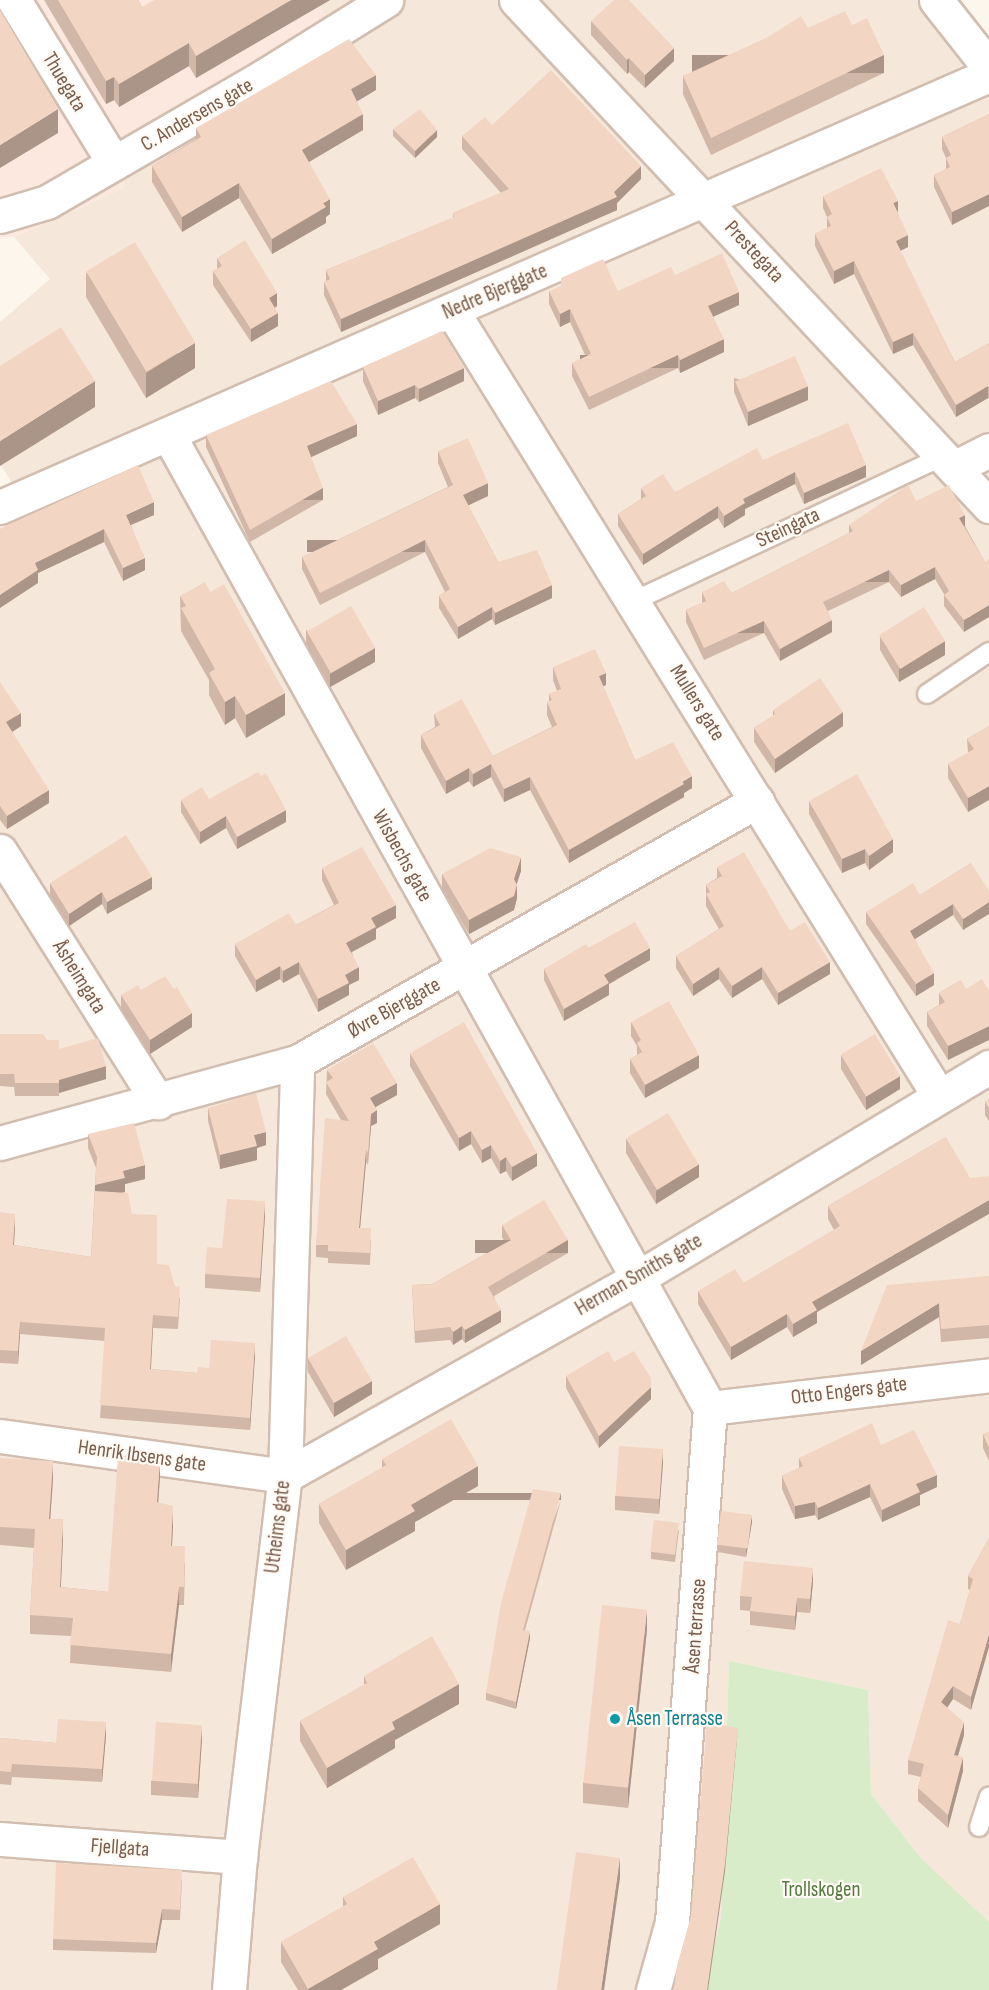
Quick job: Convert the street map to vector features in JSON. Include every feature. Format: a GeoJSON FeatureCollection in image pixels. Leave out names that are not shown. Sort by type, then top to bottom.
{"type":"FeatureCollection","features":[{"type":"Feature","properties":{"kind":"street","name":"Thuegata"},"geometry":{"type":"LineString","coordinates":[[14,0],[114,163]]}},
{"type":"Feature","properties":{"kind":"street","name":"C. Andersens gate"},"geometry":{"type":"LineString","coordinates":[[0,216],[47,202],[386,0]]}},
{"type":"Feature","properties":{"kind":"street","name":"Prestegata"},"geometry":{"type":"LineString","coordinates":[[516,0],[989,506]]}},
{"type":"Feature","properties":{"kind":"street"},"geometry":{"type":"LineString","coordinates":[[936,0],[989,67]]}},
{"type":"Feature","properties":{"kind":"street","name":"Nedre Bjerggate"},"geometry":{"type":"LineString","coordinates":[[0,507],[989,75]]}},
{"type":"Feature","properties":{"kind":"street","name":"Mullers gate"},"geometry":{"type":"LineString","coordinates":[[452,311],[939,1096]]}},
{"type":"Feature","properties":{"kind":"street","name":"Wisbechs gate"},"geometry":{"type":"LineString","coordinates":[[168,434],[636,1279]]}},
{"type":"Feature","properties":{"kind":"street","name":"Steingata"},"geometry":{"type":"LineString","coordinates":[[948,462],[989,450]]}},
{"type":"Feature","properties":{"kind":"street","name":"Øvre Bjerggate"},"geometry":{"type":"LineString","coordinates":[[0,1143],[158,1102],[297,1062],[465,969],[757,801]]}},
{"type":"Feature","properties":{"kind":"street","name":"Åsheimgata"},"geometry":{"type":"LineString","coordinates":[[0,851],[158,1102]]}},
{"type":"Feature","properties":{"kind":"street","name":"Utheims gate"},"geometry":{"type":"LineString","coordinates":[[229,1990],[240,1857],[285,1476],[297,1062]]}},
{"type":"Feature","properties":{"kind":"street","name":"Herman Smiths gate"},"geometry":{"type":"LineString","coordinates":[[285,1476],[636,1279],[989,1067]]}},
{"type":"Feature","properties":{"kind":"street"},"geometry":{"type":"LineString","coordinates":[[636,1279],[710,1408]]}},
{"type":"Feature","properties":{"kind":"street","name":"Otto Engers gate"},"geometry":{"type":"LineString","coordinates":[[710,1408],[989,1375]]}},
{"type":"Feature","properties":{"kind":"street","name":"Åsen terrasse"},"geometry":{"type":"LineString","coordinates":[[653,1990],[672,1922],[710,1408]]}},
{"type":"Feature","properties":{"kind":"street","name":"Henrik Ibsens gate"},"geometry":{"type":"LineString","coordinates":[[0,1436],[285,1476]]}},
{"type":"Feature","properties":{"kind":"street","name":"Fjellgata"},"geometry":{"type":"LineString","coordinates":[[0,1839],[240,1857]]}},
{"type":"Feature","properties":{"kind":"lane","name":"Steingata"},"geometry":{"type":"LineString","coordinates":[[634,601],[948,462]]}},
{"type":"Feature","properties":{"kind":"lane"},"geometry":{"type":"LineString","coordinates":[[927,694],[989,652]]}},
{"type":"Feature","properties":{"kind":"lane"},"geometry":{"type":"LineString","coordinates":[[979,1827],[989,1797]]}},
{"type":"Feature","properties":{"kind":"shaded area"},"geometry":{"type":"Polygon","coordinates":[[[0,0],[316,0],[326,16],[128,136],[124,188],[14,237],[0,237],[0,0]]]}},
{"type":"Feature","properties":{"kind":"shaded area"},"geometry":{"type":"Polygon","coordinates":[[[316,0],[934,0],[989,68],[989,1922],[920,1857],[871,1794],[868,1690],[729,1661],[721,1918],[704,1990],[0,1990],[0,523],[27,506],[0,464],[0,322],[50,279],[14,237],[124,188],[128,136],[326,16],[316,0]]]}},
{"type":"Feature","properties":{"kind":"green space","name":"Trollskogen"},"geometry":{"type":"Polygon","coordinates":[[[729,1661],[868,1690],[871,1794],[920,1857],[989,1922],[989,1990],[704,1990],[721,1918],[729,1661]]]}},
{"type":"Feature","properties":{"kind":"building"},"geometry":{"type":"Polygon","coordinates":[[[58,0],[138,0],[142,7],[154,0],[291,0],[196,56],[189,43],[119,84],[114,77],[106,81],[58,0]]]}},
{"type":"Feature","properties":{"kind":"building"},"geometry":{"type":"Polygon","coordinates":[[[614,0],[629,0],[674,48],[645,75],[629,58],[627,60],[591,21],[614,0]]]}},
{"type":"Feature","properties":{"kind":"building"},"geometry":{"type":"Polygon","coordinates":[[[0,10],[58,109],[0,145],[0,10]]]}},
{"type":"Feature","properties":{"kind":"building"},"geometry":{"type":"Polygon","coordinates":[[[845,11],[852,25],[867,18],[884,55],[711,138],[683,76],[768,37],[801,16],[808,28],[845,11]]]}},
{"type":"Feature","properties":{"kind":"building"},"geometry":{"type":"Polygon","coordinates":[[[349,39],[376,75],[351,89],[363,114],[302,150],[330,199],[323,203],[326,207],[272,239],[239,183],[182,217],[152,166],[201,137],[196,128],[349,39]]]}},
{"type":"Feature","properties":{"kind":"building"},"geometry":{"type":"Polygon","coordinates":[[[551,70],[641,166],[614,192],[617,197],[341,319],[324,282],[330,279],[326,270],[454,217],[453,213],[509,189],[462,136],[485,117],[492,125],[551,70]]]}},
{"type":"Feature","properties":{"kind":"building"},"geometry":{"type":"Polygon","coordinates":[[[420,109],[437,130],[415,151],[393,129],[420,109]]]}},
{"type":"Feature","properties":{"kind":"building"},"geometry":{"type":"Polygon","coordinates":[[[989,114],[989,194],[952,212],[934,175],[950,167],[946,158],[951,155],[942,137],[989,114]]]}},
{"type":"Feature","properties":{"kind":"building"},"geometry":{"type":"Polygon","coordinates":[[[881,168],[898,201],[893,203],[908,235],[896,241],[955,362],[989,343],[989,387],[956,405],[913,333],[893,342],[854,261],[834,271],[815,234],[831,226],[827,217],[832,214],[823,196],[881,168]]]}},
{"type":"Feature","properties":{"kind":"building"},"geometry":{"type":"Polygon","coordinates":[[[245,240],[277,293],[269,298],[278,313],[251,329],[213,271],[222,266],[217,258],[245,240]]]}},
{"type":"Feature","properties":{"kind":"building"},"geometry":{"type":"Polygon","coordinates":[[[135,242],[195,342],[146,372],[86,271],[135,242]]]}},
{"type":"Feature","properties":{"kind":"building"},"geometry":{"type":"Polygon","coordinates":[[[722,253],[739,292],[708,306],[724,339],[680,360],[678,355],[589,397],[572,363],[591,354],[570,309],[560,314],[549,291],[561,286],[561,278],[603,259],[618,291],[671,267],[675,275],[722,253]]]}},
{"type":"Feature","properties":{"kind":"building"},"geometry":{"type":"Polygon","coordinates":[[[61,327],[95,381],[0,441],[0,366],[61,327]]]}},
{"type":"Feature","properties":{"kind":"building"},"geometry":{"type":"Polygon","coordinates":[[[442,331],[464,368],[419,389],[415,385],[378,401],[363,367],[442,331]]]}},
{"type":"Feature","properties":{"kind":"building"},"geometry":{"type":"Polygon","coordinates":[[[795,356],[808,386],[748,412],[735,381],[795,356]]]}},
{"type":"Feature","properties":{"kind":"building"},"geometry":{"type":"Polygon","coordinates":[[[331,381],[357,424],[307,446],[323,488],[250,530],[206,435],[331,381]]]}},
{"type":"Feature","properties":{"kind":"building"},"geometry":{"type":"Polygon","coordinates":[[[848,423],[866,465],[804,493],[795,472],[743,499],[745,503],[724,516],[718,506],[643,554],[618,514],[646,496],[641,488],[663,474],[675,492],[757,448],[763,460],[848,423]]]}},
{"type":"Feature","properties":{"kind":"building"},"geometry":{"type":"Polygon","coordinates":[[[468,438],[488,483],[463,495],[498,562],[537,550],[552,585],[495,613],[492,607],[458,627],[439,596],[450,589],[425,540],[320,593],[302,557],[453,485],[438,451],[468,438]]]}},
{"type":"Feature","properties":{"kind":"building"},"geometry":{"type":"Polygon","coordinates":[[[138,465],[154,502],[126,515],[145,558],[123,568],[104,529],[35,563],[38,570],[0,595],[0,529],[138,465]]]}},
{"type":"Feature","properties":{"kind":"building"},"geometry":{"type":"Polygon","coordinates":[[[908,485],[916,501],[949,485],[965,515],[959,518],[985,562],[989,559],[989,605],[964,620],[944,595],[949,591],[935,567],[901,585],[889,570],[823,602],[832,620],[780,649],[764,621],[704,648],[686,610],[706,601],[702,592],[724,581],[732,593],[853,531],[849,525],[908,485]]]}},
{"type":"Feature","properties":{"kind":"building"},"geometry":{"type":"Polygon","coordinates":[[[205,582],[210,592],[224,584],[285,693],[246,715],[235,696],[225,702],[209,673],[215,669],[181,608],[186,606],[180,596],[205,582]]]}},
{"type":"Feature","properties":{"kind":"building"},"geometry":{"type":"Polygon","coordinates":[[[351,606],[375,648],[331,673],[307,632],[351,606]]]}},
{"type":"Feature","properties":{"kind":"building"},"geometry":{"type":"Polygon","coordinates":[[[924,607],[945,641],[900,669],[879,635],[924,607]]]}},
{"type":"Feature","properties":{"kind":"building"},"geometry":{"type":"Polygon","coordinates":[[[595,649],[606,673],[599,676],[635,760],[673,742],[692,776],[682,781],[684,784],[569,850],[530,777],[504,789],[491,764],[473,774],[469,768],[446,781],[421,735],[440,725],[434,714],[462,699],[493,756],[557,725],[547,702],[552,700],[549,694],[561,689],[553,667],[595,649]]]}},
{"type":"Feature","properties":{"kind":"building"},"geometry":{"type":"Polygon","coordinates":[[[820,678],[843,712],[775,759],[754,728],[775,714],[773,710],[820,678]]]}},
{"type":"Feature","properties":{"kind":"building"},"geometry":{"type":"Polygon","coordinates":[[[0,682],[21,713],[6,722],[49,790],[7,816],[0,806],[0,682]]]}},
{"type":"Feature","properties":{"kind":"building"},"geometry":{"type":"Polygon","coordinates":[[[989,726],[989,786],[968,798],[948,764],[974,749],[967,739],[989,726]]]}},
{"type":"Feature","properties":{"kind":"building"},"geometry":{"type":"Polygon","coordinates":[[[258,772],[261,776],[266,773],[286,810],[237,837],[226,816],[200,832],[181,800],[202,787],[209,799],[258,772]]]}},
{"type":"Feature","properties":{"kind":"building"},"geometry":{"type":"Polygon","coordinates":[[[857,774],[893,839],[869,856],[865,849],[842,859],[809,801],[857,774]]]}},
{"type":"Feature","properties":{"kind":"building"},"geometry":{"type":"Polygon","coordinates":[[[126,835],[152,877],[107,902],[102,892],[69,914],[50,883],[126,835]]]}},
{"type":"Feature","properties":{"kind":"building"},"geometry":{"type":"Polygon","coordinates":[[[362,847],[396,905],[371,918],[376,927],[346,943],[359,967],[345,975],[349,983],[318,999],[299,962],[283,971],[280,966],[256,980],[235,944],[289,913],[296,925],[339,903],[322,868],[362,847]]]}},
{"type":"Feature","properties":{"kind":"building"},"geometry":{"type":"Polygon","coordinates":[[[490,848],[521,857],[514,879],[517,885],[514,896],[469,920],[442,874],[490,848]]]}},
{"type":"Feature","properties":{"kind":"building"},"geometry":{"type":"Polygon","coordinates":[[[744,852],[790,931],[805,922],[830,962],[778,993],[762,967],[732,986],[719,967],[693,984],[676,956],[724,926],[706,894],[710,892],[706,885],[722,876],[717,867],[744,852]]]}},
{"type":"Feature","properties":{"kind":"building"},"geometry":{"type":"Polygon","coordinates":[[[971,863],[989,891],[989,902],[963,919],[953,904],[910,931],[934,973],[916,984],[866,912],[913,883],[920,895],[971,863]]]}},
{"type":"Feature","properties":{"kind":"building"},"geometry":{"type":"Polygon","coordinates":[[[635,922],[650,948],[604,975],[609,983],[564,1009],[544,969],[586,944],[588,948],[635,922]]]}},
{"type":"Feature","properties":{"kind":"building"},"geometry":{"type":"Polygon","coordinates":[[[165,976],[174,989],[177,987],[192,1013],[150,1040],[121,995],[138,985],[141,990],[165,976]]]}},
{"type":"Feature","properties":{"kind":"building"},"geometry":{"type":"Polygon","coordinates":[[[982,979],[989,991],[989,1026],[948,1046],[927,1012],[945,1002],[939,993],[961,980],[966,989],[982,979]]]}},
{"type":"Feature","properties":{"kind":"building"},"geometry":{"type":"Polygon","coordinates":[[[669,1001],[699,1055],[645,1085],[630,1059],[642,1052],[637,1043],[641,1040],[631,1022],[669,1001]]]}},
{"type":"Feature","properties":{"kind":"building"},"geometry":{"type":"Polygon","coordinates":[[[464,1022],[537,1153],[512,1167],[506,1157],[500,1161],[491,1145],[482,1150],[471,1131],[459,1138],[410,1053],[464,1022]]]}},
{"type":"Feature","properties":{"kind":"building"},"geometry":{"type":"Polygon","coordinates":[[[0,1034],[43,1034],[47,1040],[59,1040],[59,1049],[98,1038],[106,1066],[59,1080],[59,1083],[15,1083],[14,1074],[0,1074],[0,1034]]]}},
{"type":"Feature","properties":{"kind":"building"},"geometry":{"type":"Polygon","coordinates":[[[875,1034],[900,1076],[866,1097],[841,1055],[875,1034]]]}},
{"type":"Feature","properties":{"kind":"building"},"geometry":{"type":"Polygon","coordinates":[[[373,1043],[397,1083],[370,1098],[377,1110],[371,1114],[359,1228],[371,1228],[370,1253],[328,1251],[328,1245],[316,1245],[325,1118],[349,1121],[326,1082],[333,1078],[327,1070],[373,1043]]]}},
{"type":"Feature","properties":{"kind":"building"},"geometry":{"type":"Polygon","coordinates":[[[256,1093],[266,1132],[254,1135],[257,1146],[220,1155],[208,1108],[256,1093]]]}},
{"type":"Feature","properties":{"kind":"building"},"geometry":{"type":"Polygon","coordinates":[[[668,1113],[699,1164],[657,1190],[626,1138],[668,1113]]]}},
{"type":"Feature","properties":{"kind":"building"},"geometry":{"type":"Polygon","coordinates":[[[134,1123],[145,1165],[123,1171],[125,1178],[95,1185],[97,1157],[88,1134],[134,1123]]]}},
{"type":"Feature","properties":{"kind":"building"},"geometry":{"type":"Polygon","coordinates":[[[946,1137],[970,1178],[989,1176],[989,1200],[812,1302],[817,1310],[793,1324],[787,1314],[731,1347],[698,1291],[735,1269],[744,1283],[840,1226],[828,1206],[946,1137]]]}},
{"type":"Feature","properties":{"kind":"building"},"geometry":{"type":"Polygon","coordinates":[[[95,1191],[128,1193],[132,1214],[157,1215],[157,1264],[169,1265],[175,1287],[180,1286],[178,1317],[153,1315],[150,1369],[197,1373],[198,1367],[209,1368],[211,1340],[255,1343],[250,1418],[100,1405],[105,1328],[20,1322],[18,1351],[0,1350],[0,1212],[15,1214],[13,1245],[91,1257],[95,1191]]]}},
{"type":"Feature","properties":{"kind":"building"},"geometry":{"type":"Polygon","coordinates":[[[227,1199],[265,1201],[260,1278],[205,1274],[207,1247],[222,1248],[227,1199]]]}},
{"type":"Feature","properties":{"kind":"building"},"geometry":{"type":"Polygon","coordinates":[[[544,1200],[568,1240],[488,1287],[501,1310],[465,1330],[462,1326],[453,1332],[450,1327],[415,1331],[412,1285],[432,1284],[511,1240],[502,1225],[544,1200]]]}},
{"type":"Feature","properties":{"kind":"building"},"geometry":{"type":"Polygon","coordinates":[[[989,1276],[989,1325],[941,1329],[939,1303],[861,1351],[887,1285],[989,1276]]]}},
{"type":"Feature","properties":{"kind":"building"},"geometry":{"type":"Polygon","coordinates":[[[346,1336],[372,1381],[334,1403],[308,1358],[346,1336]]]}},
{"type":"Feature","properties":{"kind":"building"},"geometry":{"type":"Polygon","coordinates":[[[608,1351],[614,1362],[634,1351],[651,1378],[651,1387],[599,1436],[566,1376],[608,1351]]]}},
{"type":"Feature","properties":{"kind":"building"},"geometry":{"type":"Polygon","coordinates":[[[451,1419],[478,1466],[411,1505],[415,1511],[346,1550],[319,1504],[386,1465],[382,1459],[451,1419]]]}},
{"type":"Feature","properties":{"kind":"building"},"geometry":{"type":"Polygon","coordinates":[[[872,1423],[881,1445],[914,1430],[937,1475],[916,1484],[920,1492],[882,1510],[870,1484],[818,1508],[815,1502],[795,1506],[782,1476],[803,1466],[799,1458],[872,1423]]]}},
{"type":"Feature","properties":{"kind":"building"},"geometry":{"type":"Polygon","coordinates":[[[989,1432],[989,1448],[983,1434],[989,1432]]]}},
{"type":"Feature","properties":{"kind":"building"},"geometry":{"type":"Polygon","coordinates":[[[619,1446],[663,1449],[659,1499],[616,1496],[619,1446]]]}},
{"type":"Feature","properties":{"kind":"building"},"geometry":{"type":"Polygon","coordinates":[[[118,1455],[160,1459],[157,1502],[173,1506],[171,1546],[185,1546],[184,1587],[179,1587],[171,1654],[70,1645],[73,1618],[30,1615],[35,1529],[0,1527],[0,1458],[53,1461],[49,1519],[63,1519],[60,1587],[108,1592],[118,1455]]]}},
{"type":"Feature","properties":{"kind":"building"},"geometry":{"type":"Polygon","coordinates":[[[533,1489],[561,1493],[523,1630],[530,1631],[516,1702],[486,1693],[501,1603],[533,1489]]]}},
{"type":"Feature","properties":{"kind":"building"},"geometry":{"type":"Polygon","coordinates":[[[721,1511],[752,1515],[748,1549],[717,1545],[721,1511]]]}},
{"type":"Feature","properties":{"kind":"building"},"geometry":{"type":"Polygon","coordinates":[[[654,1520],[679,1523],[675,1555],[650,1552],[654,1520]]]}},
{"type":"Feature","properties":{"kind":"building"},"geometry":{"type":"Polygon","coordinates":[[[989,1538],[989,1634],[971,1697],[953,1686],[941,1702],[964,1722],[954,1755],[963,1757],[948,1815],[918,1788],[924,1764],[908,1760],[948,1620],[960,1624],[973,1579],[968,1576],[989,1538]]]}},
{"type":"Feature","properties":{"kind":"building"},"geometry":{"type":"Polygon","coordinates":[[[744,1561],[813,1568],[810,1599],[797,1598],[795,1616],[750,1611],[752,1597],[740,1596],[744,1561]]]}},
{"type":"Feature","properties":{"kind":"building","name":"Åsen Terrasse"},"geometry":{"type":"Polygon","coordinates":[[[602,1605],[647,1610],[628,1788],[583,1783],[602,1605]]]}},
{"type":"Feature","properties":{"kind":"building"},"geometry":{"type":"Polygon","coordinates":[[[432,1636],[459,1684],[392,1722],[395,1729],[327,1768],[300,1721],[367,1683],[364,1676],[432,1636]]]}},
{"type":"Feature","properties":{"kind":"building"},"geometry":{"type":"Polygon","coordinates":[[[58,1719],[106,1722],[102,1769],[12,1764],[11,1772],[0,1771],[0,1738],[56,1743],[58,1719]]]}},
{"type":"Feature","properties":{"kind":"building"},"geometry":{"type":"Polygon","coordinates":[[[156,1722],[202,1725],[198,1784],[152,1781],[156,1722]]]}},
{"type":"Feature","properties":{"kind":"building"},"geometry":{"type":"Polygon","coordinates":[[[707,1723],[738,1728],[725,1864],[707,1990],[674,1990],[677,1966],[691,1916],[707,1723]]]}},
{"type":"Feature","properties":{"kind":"building"},"geometry":{"type":"Polygon","coordinates":[[[576,1852],[620,1858],[601,1990],[557,1990],[576,1852]]]}},
{"type":"Feature","properties":{"kind":"building"},"geometry":{"type":"Polygon","coordinates":[[[413,1857],[440,1904],[374,1942],[378,1949],[308,1989],[281,1942],[347,1904],[343,1897],[413,1857]]]}},
{"type":"Feature","properties":{"kind":"building"},"geometry":{"type":"Polygon","coordinates":[[[56,1863],[182,1870],[180,1910],[162,1909],[156,1943],[53,1939],[56,1863]]]}},
{"type":"Feature","properties":{"kind":"place","name":"Åsen Terrasse"},"geometry":{"type":"Point","coordinates":[615,1719]}}]}
